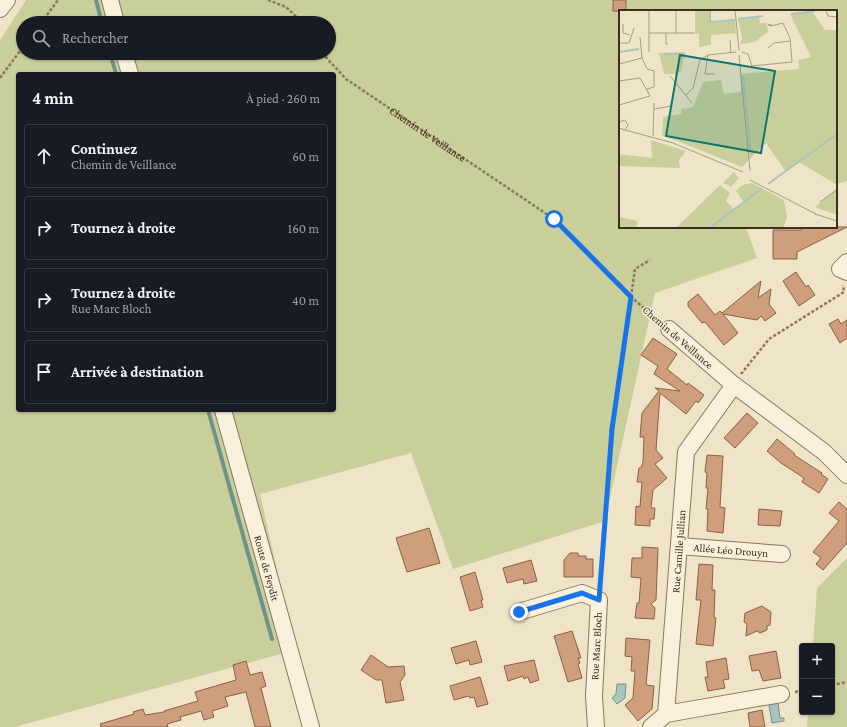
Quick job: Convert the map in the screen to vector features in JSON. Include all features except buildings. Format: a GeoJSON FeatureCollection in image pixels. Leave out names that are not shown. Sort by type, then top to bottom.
{"type":"FeatureCollection","features":[{"type":"Feature","properties":{"kind":"street"},"geometry":{"type":"LineString","coordinates":[[0,9],[7,0]]}},
{"type":"Feature","properties":{"kind":"street"},"geometry":{"type":"LineString","coordinates":[[110,0],[114,16]]}},
{"type":"Feature","properties":{"kind":"street"},"geometry":{"type":"LineString","coordinates":[[126,60],[129,72]]}},
{"type":"Feature","properties":{"kind":"street","name":"Chemin de Veillance"},"geometry":{"type":"LineString","coordinates":[[669,329],[734,385],[824,452],[847,475]]}},
{"type":"Feature","properties":{"kind":"street","name":"Rue Camille Jullian"},"geometry":{"type":"LineString","coordinates":[[666,714],[686,452],[734,385]]}},
{"type":"Feature","properties":{"kind":"street","name":"Route de Feydit"},"geometry":{"type":"LineString","coordinates":[[224,412],[311,727]]}},
{"type":"Feature","properties":{"kind":"street","name":"Allée Léo Drouyn"},"geometry":{"type":"LineString","coordinates":[[679,546],[782,554]]}},
{"type":"Feature","properties":{"kind":"street","name":"Rue Marc Bloch"},"geometry":{"type":"LineString","coordinates":[[519,612],[582,593],[599,600],[594,696],[596,727]]}},
{"type":"Feature","properties":{"kind":"street"},"geometry":{"type":"LineString","coordinates":[[651,727],[666,714],[782,694]]}},
{"type":"Feature","properties":{"kind":"path"},"geometry":{"type":"LineString","coordinates":[[46,16],[58,0]]}},
{"type":"Feature","properties":{"kind":"path"},"geometry":{"type":"LineString","coordinates":[[268,0],[286,7],[296,16]]}},
{"type":"Feature","properties":{"kind":"path"},"geometry":{"type":"LineString","coordinates":[[0,78],[16,56]]}},
{"type":"Feature","properties":{"kind":"path","name":"Chemin de Veillance"},"geometry":{"type":"LineString","coordinates":[[328,60],[346,79],[554,219],[631,297],[669,329]]}},
{"type":"Feature","properties":{"kind":"path"},"geometry":{"type":"LineString","coordinates":[[599,600],[612,429],[635,269],[650,260]]}},
{"type":"Feature","properties":{"kind":"path"},"geometry":{"type":"LineString","coordinates":[[734,385],[769,339],[844,292],[845,268]]}},
{"type":"Feature","properties":{"kind":"path"},"geometry":{"type":"LineString","coordinates":[[835,684],[847,682]]}},
{"type":"Feature","properties":{"kind":"green space"},"geometry":{"type":"Polygon","coordinates":[[[26,0],[847,0],[847,181],[837,184],[837,10],[619,10],[619,228],[746,228],[757,258],[655,293],[605,521],[453,569],[411,453],[260,494],[295,650],[15,727],[0,727],[0,40],[26,0]]]}},
{"type":"Feature","properties":{"kind":"green space"},"geometry":{"type":"Polygon","coordinates":[[[847,558],[847,727],[807,727],[808,715],[835,715],[835,643],[813,643],[817,588],[847,558]]]}},
{"type":"Feature","properties":{"kind":"water"},"geometry":{"type":"Polygon","coordinates":[[[617,684],[626,684],[625,698],[617,704],[612,698],[616,694],[617,684]]]}},
{"type":"Feature","properties":{"kind":"water"},"geometry":{"type":"Polygon","coordinates":[[[778,703],[780,718],[784,718],[784,721],[772,723],[769,705],[778,703]]]}},
{"type":"Feature","properties":{"kind":"waterway"},"geometry":{"type":"LineString","coordinates":[[96,0],[100,16]]}},
{"type":"Feature","properties":{"kind":"waterway"},"geometry":{"type":"LineString","coordinates":[[112,60],[115,72]]}},
{"type":"Feature","properties":{"kind":"waterway"},"geometry":{"type":"LineString","coordinates":[[209,412],[272,639]]}},
{"type":"Feature","properties":{"kind":"route"},"geometry":{"type":"LineString","coordinates":[[519,612],[582,593],[599,600],[612,429],[631,297],[554,219]]}}]}
